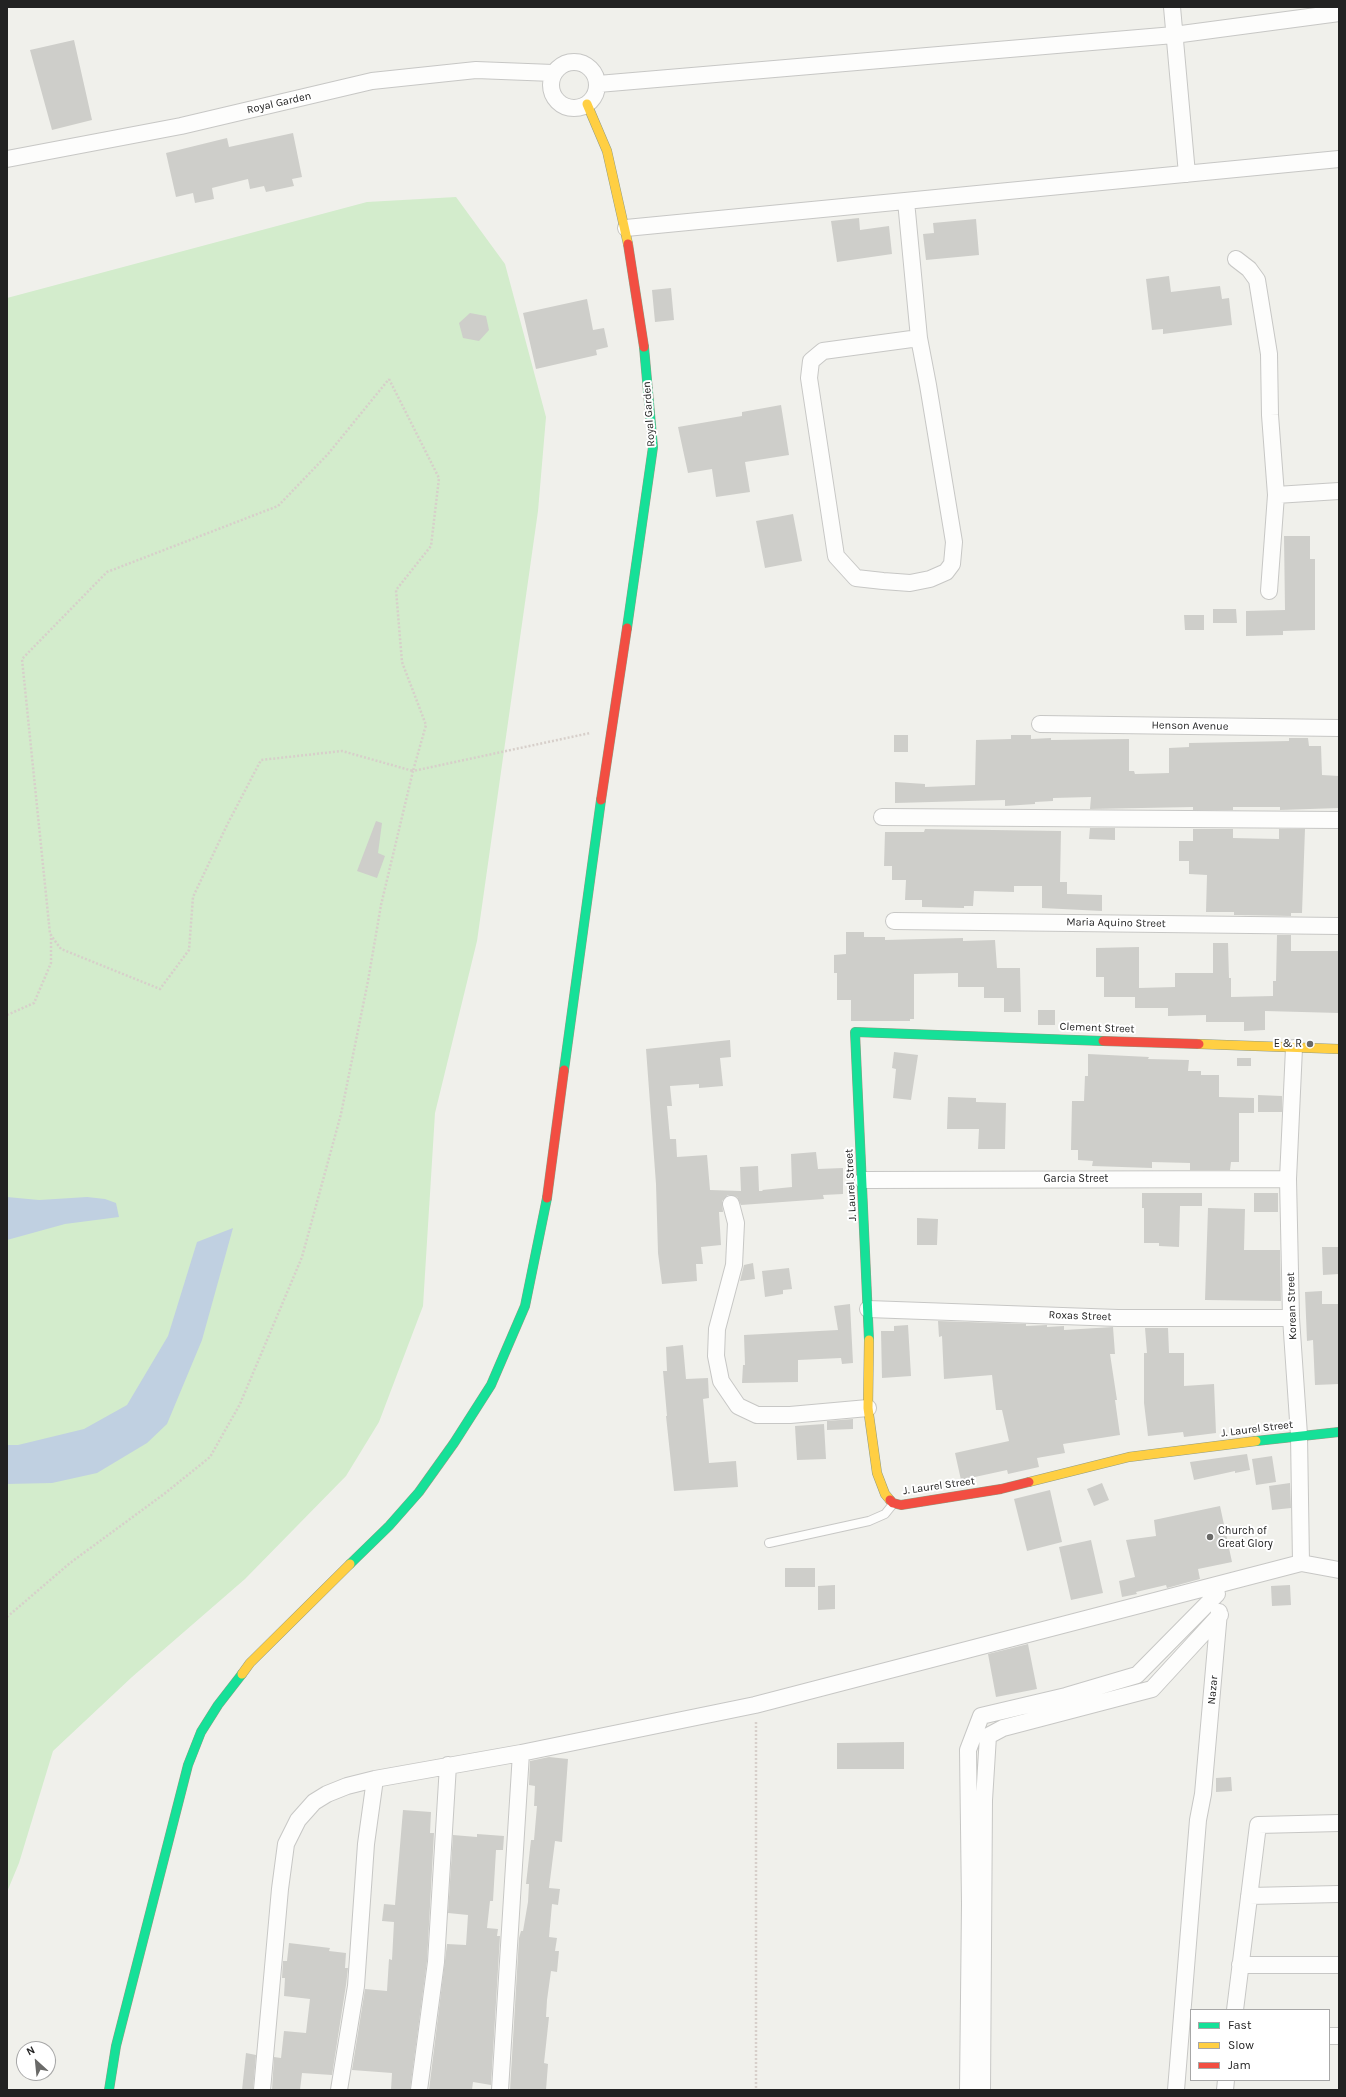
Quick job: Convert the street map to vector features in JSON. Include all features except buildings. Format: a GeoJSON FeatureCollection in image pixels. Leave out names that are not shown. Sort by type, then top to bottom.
{"type":"FeatureCollection","features":[{"type":"Feature","properties":{"kind":"street"},"geometry":{"type":"LineString","coordinates":[[1172,7],[1187,174]]}},
{"type":"Feature","properties":{"kind":"street"},"geometry":{"type":"LineString","coordinates":[[598,84],[1174,35],[1318,11],[1339,13]]}},
{"type":"Feature","properties":{"kind":"street"},"geometry":{"type":"LineString","coordinates":[[576,61],[584,63],[592,68],[598,84],[595,96],[587,104],[579,108],[570,108],[562,105],[555,99],[551,91],[550,82],[553,73],[559,66],[567,62],[576,61]]}},
{"type":"Feature","properties":{"kind":"street","name":"Royal Garden"},"geometry":{"type":"LineString","coordinates":[[7,159],[181,126],[372,81],[476,70],[553,73]]}},
{"type":"Feature","properties":{"kind":"street","name":"Royal Garden"},"geometry":{"type":"LineString","coordinates":[[110,2090],[116,2046],[188,1765],[201,1732],[218,1705],[250,1663],[390,1526],[419,1492],[454,1443],[491,1385],[525,1306],[548,1198],[611,729],[620,682],[653,447],[643,341],[626,228],[607,151],[587,104]]}},
{"type":"Feature","properties":{"kind":"street"},"geometry":{"type":"LineString","coordinates":[[626,228],[1339,159]]}},
{"type":"Feature","properties":{"kind":"street"},"geometry":{"type":"LineString","coordinates":[[906,201],[918,338],[928,385],[954,542],[952,564],[946,572],[930,579],[910,582],[883,582],[856,578],[836,556],[809,378],[811,361],[823,351],[918,338]]}},
{"type":"Feature","properties":{"kind":"street"},"geometry":{"type":"LineString","coordinates":[[1236,259],[1249,269],[1257,280],[1269,354],[1270,415],[1276,495],[1269,591]]}},
{"type":"Feature","properties":{"kind":"street"},"geometry":{"type":"LineString","coordinates":[[1276,495],[1339,491]]}},
{"type":"Feature","properties":{"kind":"street","name":"Henson Avenue"},"geometry":{"type":"LineString","coordinates":[[1040,724],[1339,728]]}},
{"type":"Feature","properties":{"kind":"street"},"geometry":{"type":"LineString","coordinates":[[882,817],[1339,820]]}},
{"type":"Feature","properties":{"kind":"street","name":"Maria Aquino Street"},"geometry":{"type":"LineString","coordinates":[[894,921],[1339,926]]}},
{"type":"Feature","properties":{"kind":"street","name":"Clement Street"},"geometry":{"type":"LineString","coordinates":[[855,1032],[1339,1049]]}},
{"type":"Feature","properties":{"kind":"street","name":"J. Laurel Street"},"geometry":{"type":"LineString","coordinates":[[855,1032],[868,1309],[868,1408],[877,1473],[885,1494],[894,1503],[901,1505],[1001,1489],[1129,1457],[1299,1435],[1339,1432]]}},
{"type":"Feature","properties":{"kind":"street","name":"Korean Street"},"geometry":{"type":"LineString","coordinates":[[1294,1048],[1288,1179],[1292,1318],[1299,1435],[1301,1563]]}},
{"type":"Feature","properties":{"kind":"street","name":"Garcia Street"},"geometry":{"type":"LineString","coordinates":[[863,1180],[1288,1179]]}},
{"type":"Feature","properties":{"kind":"street"},"geometry":{"type":"LineString","coordinates":[[730,1204],[736,1222],[734,1265],[717,1329],[716,1356],[721,1381],[738,1406],[757,1415],[790,1415],[868,1408]]}},
{"type":"Feature","properties":{"kind":"street","name":"Roxas Street"},"geometry":{"type":"LineString","coordinates":[[868,1309],[1118,1318],[1292,1318]]}},
{"type":"Feature","properties":{"kind":"street"},"geometry":{"type":"LineString","coordinates":[[262,2090],[279,1897],[286,1844],[298,1820],[314,1802],[327,1794],[347,1786],[375,1779],[448,1764],[521,1753],[756,1705],[1216,1590],[1301,1563],[1339,1570]]}},
{"type":"Feature","properties":{"kind":"street"},"geometry":{"type":"LineString","coordinates":[[975,2088],[977,1885],[988,1736],[1003,1728],[1137,1675],[1216,1590]]}},
{"type":"Feature","properties":{"kind":"street","name":"Nazar"},"geometry":{"type":"LineString","coordinates":[[1176,2090],[1198,1828],[1203,1794],[1220,1615],[1216,1590]]}},
{"type":"Feature","properties":{"kind":"street"},"geometry":{"type":"LineString","coordinates":[[977,1885],[968,1793],[968,1750],[980,1716],[1152,1689],[1220,1615]]}},
{"type":"Feature","properties":{"kind":"street"},"geometry":{"type":"LineString","coordinates":[[500,2090],[519,1808],[521,1753]]}},
{"type":"Feature","properties":{"kind":"street"},"geometry":{"type":"LineString","coordinates":[[419,2090],[436,1962],[448,1764]]}},
{"type":"Feature","properties":{"kind":"street"},"geometry":{"type":"LineString","coordinates":[[339,2090],[356,1986],[366,1844],[375,1779]]}},
{"type":"Feature","properties":{"kind":"street"},"geometry":{"type":"LineString","coordinates":[[968,1793],[984,1792]]}},
{"type":"Feature","properties":{"kind":"street"},"geometry":{"type":"LineString","coordinates":[[1235,2009],[1258,1825],[1339,1823]]}},
{"type":"Feature","properties":{"kind":"street"},"geometry":{"type":"LineString","coordinates":[[1249,1896],[1339,1894]]}},
{"type":"Feature","properties":{"kind":"street"},"geometry":{"type":"LineString","coordinates":[[1240,1965],[1339,1964]]}},
{"type":"Feature","properties":{"kind":"lane"},"geometry":{"type":"LineString","coordinates":[[768,1542],[869,1521],[885,1514],[894,1503]]}},
{"type":"Feature","properties":{"kind":"path"},"geometry":{"type":"LineString","coordinates":[[7,1015],[34,1003],[51,963],[50,934],[22,659],[107,572],[278,506],[328,454],[389,379],[439,478],[431,546],[396,590],[402,662],[426,725],[413,770],[381,905],[368,981],[341,1114],[302,1256],[240,1404],[210,1457],[164,1494],[70,1563],[7,1617]]}},
{"type":"Feature","properties":{"kind":"path"},"geometry":{"type":"LineString","coordinates":[[50,934],[61,949],[160,989],[189,950],[193,897],[227,825],[261,760],[342,751],[413,770],[611,729]]}},
{"type":"Feature","properties":{"kind":"path"},"geometry":{"type":"LineString","coordinates":[[756,1705],[756,2090]]}},
{"type":"Feature","properties":{"kind":"green space"},"geometry":{"type":"Polygon","coordinates":[[[456,197],[505,264],[546,417],[538,511],[477,941],[435,1113],[423,1306],[379,1422],[346,1476],[245,1579],[132,1677],[53,1751],[19,1863],[7,1892],[7,298],[367,202],[456,197]]]}},
{"type":"Feature","properties":{"kind":"water"},"geometry":{"type":"Polygon","coordinates":[[[7,1197],[39,1200],[87,1197],[105,1199],[116,1203],[119,1217],[65,1224],[7,1240],[7,1197]]]}},
{"type":"Feature","properties":{"kind":"water"},"geometry":{"type":"Polygon","coordinates":[[[233,1228],[202,1340],[167,1424],[147,1443],[97,1473],[52,1483],[7,1484],[7,1445],[18,1445],[84,1429],[127,1405],[168,1336],[197,1242],[233,1228]]]}},
{"type":"Feature","properties":{"kind":"traffic: fast"},"geometry":{"type":"LineString","coordinates":[[627,628],[653,447],[644,347]]}},
{"type":"Feature","properties":{"kind":"traffic: fast"},"geometry":{"type":"LineString","coordinates":[[564,1070],[601,800]]}},
{"type":"Feature","properties":{"kind":"traffic: fast"},"geometry":{"type":"LineString","coordinates":[[869,1340],[855,1032],[1103,1041]]}},
{"type":"Feature","properties":{"kind":"traffic: fast"},"geometry":{"type":"LineString","coordinates":[[350,1564],[389,1526],[419,1492],[454,1443],[491,1385],[525,1306],[547,1198]]}},
{"type":"Feature","properties":{"kind":"traffic: fast"},"geometry":{"type":"LineString","coordinates":[[1256,1441],[1339,1432]]}},
{"type":"Feature","properties":{"kind":"traffic: fast"},"geometry":{"type":"LineString","coordinates":[[109,2090],[116,2046],[188,1765],[201,1732],[218,1705],[242,1674]]}},
{"type":"Feature","properties":{"kind":"traffic: slow"},"geometry":{"type":"LineString","coordinates":[[587,104],[607,151],[628,244]]}},
{"type":"Feature","properties":{"kind":"traffic: slow"},"geometry":{"type":"LineString","coordinates":[[1199,1044],[1339,1049]]}},
{"type":"Feature","properties":{"kind":"traffic: slow"},"geometry":{"type":"LineString","coordinates":[[869,1340],[868,1408],[877,1473],[885,1494],[890,1500]]}},
{"type":"Feature","properties":{"kind":"traffic: slow"},"geometry":{"type":"LineString","coordinates":[[1029,1482],[1129,1457],[1256,1441]]}},
{"type":"Feature","properties":{"kind":"traffic: slow"},"geometry":{"type":"LineString","coordinates":[[242,1674],[250,1663],[350,1564]]}},
{"type":"Feature","properties":{"kind":"traffic: jam"},"geometry":{"type":"LineString","coordinates":[[628,244],[644,347]]}},
{"type":"Feature","properties":{"kind":"traffic: jam"},"geometry":{"type":"LineString","coordinates":[[601,800],[627,628]]}},
{"type":"Feature","properties":{"kind":"traffic: jam"},"geometry":{"type":"LineString","coordinates":[[1103,1041],[1199,1044]]}},
{"type":"Feature","properties":{"kind":"traffic: jam"},"geometry":{"type":"LineString","coordinates":[[547,1198],[564,1070]]}},
{"type":"Feature","properties":{"kind":"traffic: jam"},"geometry":{"type":"LineString","coordinates":[[890,1500],[893,1503],[901,1505],[1001,1489],[1029,1482]]}},
{"type":"Feature","properties":{"kind":"place","name":"E & R"},"geometry":{"type":"Point","coordinates":[1310,1044]}},
{"type":"Feature","properties":{"kind":"place","name":"Church of Great Glory"},"geometry":{"type":"Point","coordinates":[1210,1537]}}]}
